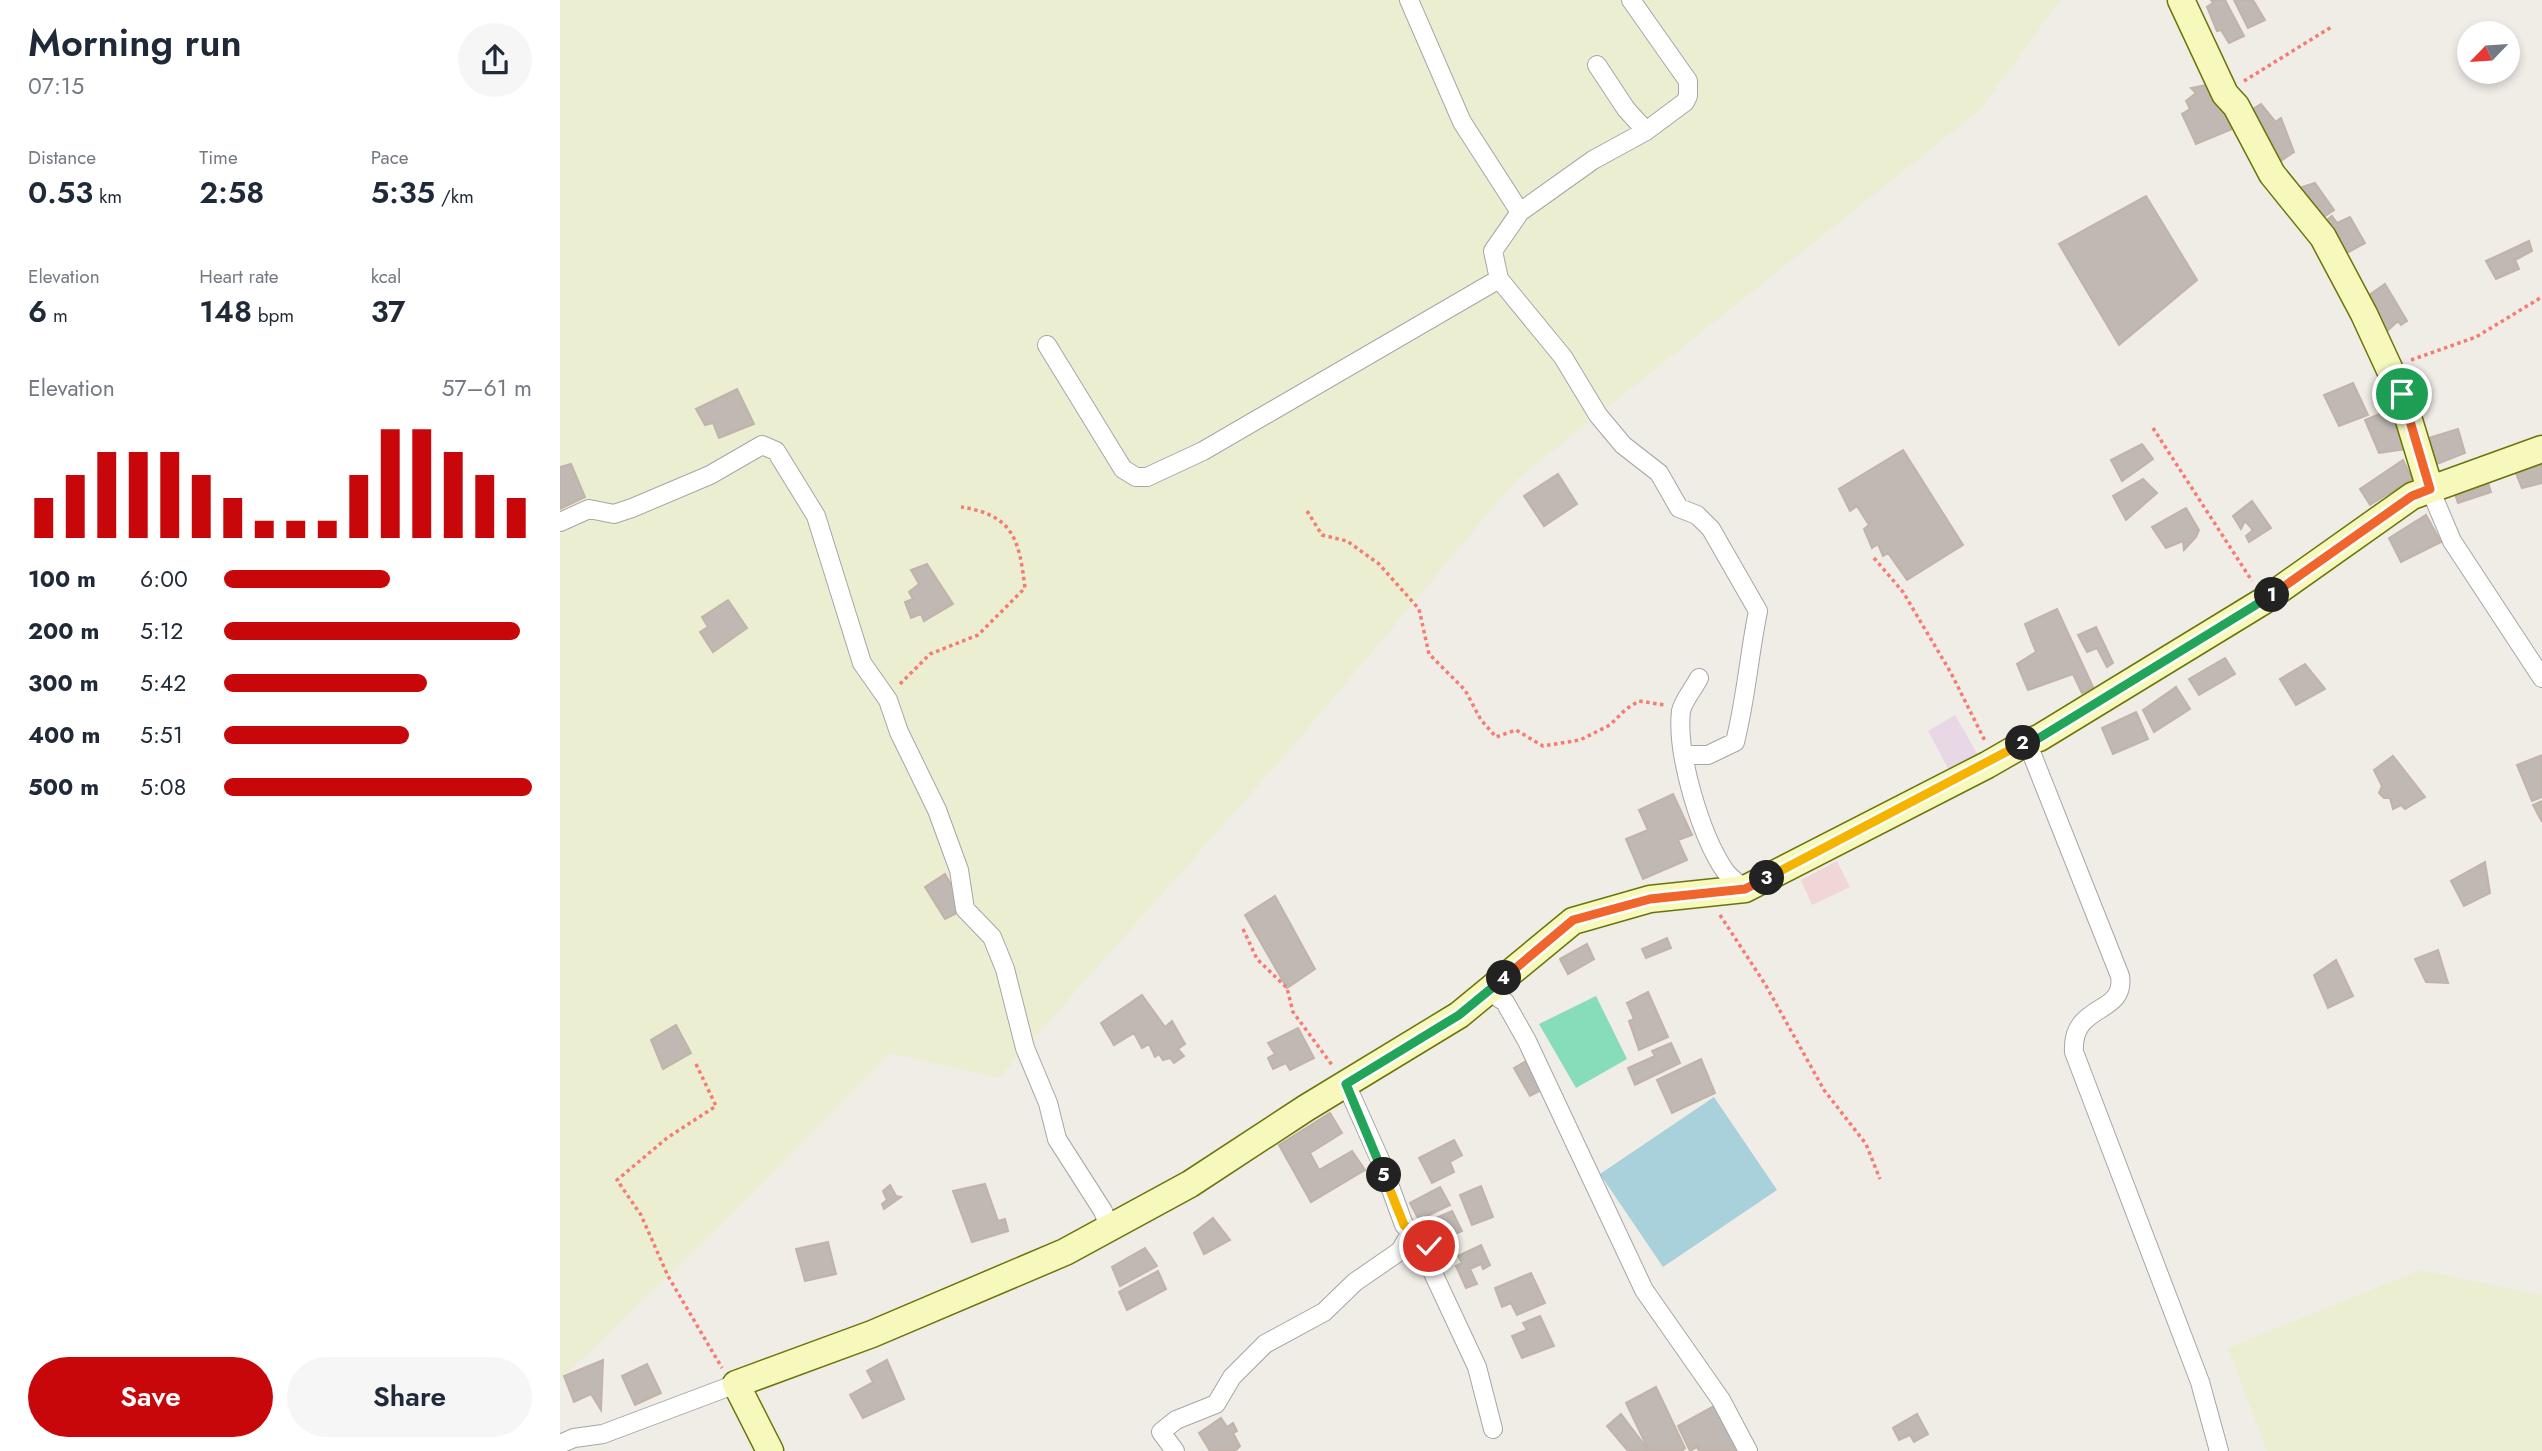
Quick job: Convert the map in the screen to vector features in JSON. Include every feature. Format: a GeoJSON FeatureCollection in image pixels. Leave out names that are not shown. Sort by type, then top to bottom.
{"type":"FeatureCollection","features":[{"type":"Feature","properties":{"kind":"main road"},"geometry":{"type":"LineString","coordinates":[[2181,0],[2225,94],[2236,106],[2272,174],[2323,237],[2402,394],[2430,489]]}},
{"type":"Feature","properties":{"kind":"main road"},"geometry":{"type":"LineString","coordinates":[[770,1451],[734,1385],[932,1309],[1065,1252],[1190,1184],[1459,1015],[1573,920],[1650,899],[1745,889],[1987,765],[2026,741],[2039,738],[2265,600],[2412,496],[2542,449]]}},
{"type":"Feature","properties":{"kind":"street"},"geometry":{"type":"LineString","coordinates":[[1409,0],[1462,122],[1520,212]]}},
{"type":"Feature","properties":{"kind":"street"},"geometry":{"type":"LineString","coordinates":[[1631,0],[1688,80],[1688,96],[1685,102],[1646,131],[1593,160],[1520,212],[1493,251],[1499,279],[1563,357],[1598,415],[1623,445],[1659,472],[1679,508],[1697,515],[1712,529],[1758,611],[1749,655],[1745,704],[1735,742],[1708,754],[1683,755]]}},
{"type":"Feature","properties":{"kind":"street"},"geometry":{"type":"LineString","coordinates":[[1597,65],[1626,109],[1646,131]]}},
{"type":"Feature","properties":{"kind":"street"},"geometry":{"type":"LineString","coordinates":[[1047,345],[1124,469],[1136,477],[1147,477],[1203,451],[1499,279]]}},
{"type":"Feature","properties":{"kind":"street"},"geometry":{"type":"LineString","coordinates":[[560,522],[589,509],[614,514],[710,475],[762,446],[776,450],[816,516],[862,663],[888,700],[899,732],[937,810],[959,870],[965,909],[992,937],[1004,969],[1025,1048],[1048,1102],[1056,1139],[1103,1211],[1109,1227]]}},
{"type":"Feature","properties":{"kind":"street"},"geometry":{"type":"LineString","coordinates":[[2430,489],[2452,541],[2542,678]]}},
{"type":"Feature","properties":{"kind":"street"},"geometry":{"type":"LineString","coordinates":[[1699,678],[1681,709],[1683,755],[1692,796],[1714,849],[1726,872],[1745,889]]}},
{"type":"Feature","properties":{"kind":"street"},"geometry":{"type":"LineString","coordinates":[[2026,741],[2120,976],[2120,992],[2115,999],[2083,1020],[2076,1029],[2074,1052],[2200,1382],[2219,1451]]}},
{"type":"Feature","properties":{"kind":"street"},"geometry":{"type":"LineString","coordinates":[[1488,991],[1505,1002],[1527,1041],[1644,1290],[1721,1400],[1748,1451]]}},
{"type":"Feature","properties":{"kind":"street"},"geometry":{"type":"LineString","coordinates":[[1346,1084],[1381,1162],[1404,1225],[1429,1246],[1433,1273],[1477,1367],[1493,1429]]}},
{"type":"Feature","properties":{"kind":"street"},"geometry":{"type":"LineString","coordinates":[[1175,1451],[1161,1432],[1176,1420],[1216,1405],[1232,1377],[1265,1345],[1324,1312],[1355,1282],[1400,1251],[1412,1231]]}},
{"type":"Feature","properties":{"kind":"street"},"geometry":{"type":"LineString","coordinates":[[560,1444],[574,1438],[603,1434],[734,1385]]}},
{"type":"Feature","properties":{"kind":"path"},"geometry":{"type":"LineString","coordinates":[[2225,94],[2280,56],[2333,26]]}},
{"type":"Feature","properties":{"kind":"path"},"geometry":{"type":"LineString","coordinates":[[2389,368],[2476,337],[2542,297]]}},
{"type":"Feature","properties":{"kind":"path"},"geometry":{"type":"LineString","coordinates":[[2152,428],[2265,600]]}},
{"type":"Feature","properties":{"kind":"path"},"geometry":{"type":"LineString","coordinates":[[888,700],[905,677],[930,654],[978,635],[1025,589],[1022,564],[1010,528],[984,510],[961,507]]}},
{"type":"Feature","properties":{"kind":"path"},"geometry":{"type":"LineString","coordinates":[[1307,511],[1322,535],[1347,541],[1379,564],[1419,609],[1429,654],[1465,690],[1481,720],[1496,737],[1516,730],[1543,746],[1580,740],[1610,725],[1626,709],[1639,701],[1681,709]]}},
{"type":"Feature","properties":{"kind":"path"},"geometry":{"type":"LineString","coordinates":[[1874,558],[1903,592],[1951,673],[1985,740],[1987,765]]}},
{"type":"Feature","properties":{"kind":"path"},"geometry":{"type":"LineString","coordinates":[[1716,910],[1765,984],[1824,1090],[1866,1144],[1880,1178]]}},
{"type":"Feature","properties":{"kind":"path"},"geometry":{"type":"LineString","coordinates":[[1243,929],[1258,959],[1287,988],[1293,1012],[1346,1084]]}},
{"type":"Feature","properties":{"kind":"path"},"geometry":{"type":"LineString","coordinates":[[696,1064],[716,1106],[667,1138],[617,1180],[641,1216],[668,1276],[734,1385]]}},
{"type":"Feature","properties":{"kind":"shaded area"},"geometry":{"type":"Polygon","coordinates":[[[1955,715],[1978,755],[1950,772],[1928,731],[1955,715]]]}},
{"type":"Feature","properties":{"kind":"shaded area"},"geometry":{"type":"Polygon","coordinates":[[[1837,861],[1850,887],[1812,905],[1801,880],[1837,861]]]}},
{"type":"Feature","properties":{"kind":"green space"},"geometry":{"type":"Polygon","coordinates":[[[560,0],[2060,0],[1980,110],[1517,479],[1293,746],[999,1078],[890,1053],[735,1211],[560,1380],[560,0]]]}},
{"type":"Feature","properties":{"kind":"green space"},"geometry":{"type":"Polygon","coordinates":[[[1596,996],[1627,1059],[1576,1088],[1539,1024],[1596,996]]]}},
{"type":"Feature","properties":{"kind":"green space"},"geometry":{"type":"Polygon","coordinates":[[[2420,1270],[2542,1295],[2542,1451],[2267,1451],[2228,1348],[2420,1270]]]}},
{"type":"Feature","properties":{"kind":"water"},"geometry":{"type":"Polygon","coordinates":[[[1714,1097],[1777,1190],[1663,1267],[1600,1174],[1714,1097]]]}},
{"type":"Feature","properties":{"kind":"building"},"geometry":{"type":"Polygon","coordinates":[[[2211,0],[2225,0],[2244,36],[2229,43],[2221,30],[2217,31],[2207,7],[2213,3],[2211,0]]]}},
{"type":"Feature","properties":{"kind":"building"},"geometry":{"type":"Polygon","coordinates":[[[2234,0],[2253,0],[2265,20],[2248,28],[2234,0]]]}},
{"type":"Feature","properties":{"kind":"building"},"geometry":{"type":"Polygon","coordinates":[[[2210,84],[2237,127],[2196,144],[2182,114],[2190,109],[2186,101],[2196,93],[2191,88],[2210,84]]]}},
{"type":"Feature","properties":{"kind":"building"},"geometry":{"type":"Polygon","coordinates":[[[2261,104],[2274,120],[2254,133],[2243,115],[2261,104]]]}},
{"type":"Feature","properties":{"kind":"building"},"geometry":{"type":"Polygon","coordinates":[[[2281,118],[2294,152],[2273,166],[2255,135],[2281,118]]]}},
{"type":"Feature","properties":{"kind":"building"},"geometry":{"type":"Polygon","coordinates":[[[2315,183],[2334,210],[2319,220],[2299,188],[2315,183]]]}},
{"type":"Feature","properties":{"kind":"building"},"geometry":{"type":"Polygon","coordinates":[[[2146,196],[2197,280],[2119,345],[2059,244],[2146,196]]]}},
{"type":"Feature","properties":{"kind":"building"},"geometry":{"type":"Polygon","coordinates":[[[2332,216],[2337,223],[2350,217],[2365,243],[2343,255],[2330,231],[2328,219],[2332,216]]]}},
{"type":"Feature","properties":{"kind":"building"},"geometry":{"type":"Polygon","coordinates":[[[2529,241],[2532,251],[2515,260],[2519,269],[2496,279],[2486,261],[2529,241]]]}},
{"type":"Feature","properties":{"kind":"building"},"geometry":{"type":"Polygon","coordinates":[[[2385,284],[2407,321],[2401,325],[2398,321],[2385,333],[2362,300],[2385,284]]]}},
{"type":"Feature","properties":{"kind":"building"},"geometry":{"type":"Polygon","coordinates":[[[2353,383],[2368,415],[2339,426],[2324,395],[2353,383]]]}},
{"type":"Feature","properties":{"kind":"building"},"geometry":{"type":"Polygon","coordinates":[[[737,389],[754,424],[719,438],[713,423],[705,425],[696,409],[737,389]]]}},
{"type":"Feature","properties":{"kind":"building"},"geometry":{"type":"Polygon","coordinates":[[[2391,409],[2407,449],[2379,453],[2365,420],[2391,409]]]}},
{"type":"Feature","properties":{"kind":"building"},"geometry":{"type":"Polygon","coordinates":[[[2458,429],[2465,453],[2437,464],[2429,438],[2458,429]]]}},
{"type":"Feature","properties":{"kind":"building"},"geometry":{"type":"Polygon","coordinates":[[[2142,444],[2153,459],[2122,481],[2111,460],[2142,444]]]}},
{"type":"Feature","properties":{"kind":"building"},"geometry":{"type":"Polygon","coordinates":[[[1903,450],[1963,545],[1907,580],[1888,553],[1883,556],[1878,544],[1872,548],[1864,529],[1869,525],[1857,506],[1850,511],[1839,489],[1903,450]]]}},
{"type":"Feature","properties":{"kind":"building"},"geometry":{"type":"Polygon","coordinates":[[[2542,457],[2542,483],[2522,488],[2513,466],[2542,457]]]}},
{"type":"Feature","properties":{"kind":"building"},"geometry":{"type":"Polygon","coordinates":[[[2403,460],[2412,479],[2370,505],[2360,489],[2403,460]]]}},
{"type":"Feature","properties":{"kind":"building"},"geometry":{"type":"Polygon","coordinates":[[[571,464],[585,497],[560,509],[560,467],[571,464]]]}},
{"type":"Feature","properties":{"kind":"building"},"geometry":{"type":"Polygon","coordinates":[[[2484,470],[2491,492],[2458,503],[2451,482],[2484,470]]]}},
{"type":"Feature","properties":{"kind":"building"},"geometry":{"type":"Polygon","coordinates":[[[1558,474],[1577,504],[1544,526],[1524,496],[1558,474]]]}},
{"type":"Feature","properties":{"kind":"building"},"geometry":{"type":"Polygon","coordinates":[[[2143,479],[2157,493],[2126,520],[2113,496],[2143,479]]]}},
{"type":"Feature","properties":{"kind":"building"},"geometry":{"type":"Polygon","coordinates":[[[2252,501],[2271,528],[2249,542],[2246,536],[2253,530],[2245,521],[2241,529],[2233,516],[2252,501]]]}},
{"type":"Feature","properties":{"kind":"building"},"geometry":{"type":"Polygon","coordinates":[[[2186,508],[2199,530],[2196,537],[2184,550],[2183,541],[2166,548],[2152,527],[2186,508]]]}},
{"type":"Feature","properties":{"kind":"building"},"geometry":{"type":"Polygon","coordinates":[[[2426,515],[2441,542],[2401,562],[2389,538],[2426,515]]]}},
{"type":"Feature","properties":{"kind":"building"},"geometry":{"type":"Polygon","coordinates":[[[927,564],[953,604],[924,621],[921,614],[911,618],[905,602],[913,599],[909,592],[919,584],[911,570],[927,564]]]}},
{"type":"Feature","properties":{"kind":"building"},"geometry":{"type":"Polygon","coordinates":[[[728,600],[747,628],[713,652],[700,632],[708,627],[702,617],[728,600]]]}},
{"type":"Feature","properties":{"kind":"building"},"geometry":{"type":"Polygon","coordinates":[[[2057,609],[2093,687],[2082,693],[2073,674],[2028,690],[2017,664],[2036,652],[2025,624],[2057,609]]]}},
{"type":"Feature","properties":{"kind":"building"},"geometry":{"type":"Polygon","coordinates":[[[2096,627],[2113,663],[2107,667],[2097,648],[2087,652],[2078,635],[2096,627]]]}},
{"type":"Feature","properties":{"kind":"building"},"geometry":{"type":"Polygon","coordinates":[[[2225,658],[2235,674],[2199,695],[2189,679],[2225,658]]]}},
{"type":"Feature","properties":{"kind":"building"},"geometry":{"type":"Polygon","coordinates":[[[2305,664],[2325,689],[2296,705],[2280,679],[2305,664]]]}},
{"type":"Feature","properties":{"kind":"building"},"geometry":{"type":"Polygon","coordinates":[[[2176,687],[2190,709],[2154,732],[2143,710],[2176,687]]]}},
{"type":"Feature","properties":{"kind":"building"},"geometry":{"type":"Polygon","coordinates":[[[2136,712],[2148,739],[2113,754],[2102,728],[2136,712]]]}},
{"type":"Feature","properties":{"kind":"building"},"geometry":{"type":"Polygon","coordinates":[[[2542,755],[2542,797],[2532,801],[2517,765],[2542,755]]]}},
{"type":"Feature","properties":{"kind":"building"},"geometry":{"type":"Polygon","coordinates":[[[2393,756],[2425,797],[2405,809],[2401,805],[2393,809],[2390,798],[2384,798],[2379,793],[2382,786],[2374,770],[2393,756]]]}},
{"type":"Feature","properties":{"kind":"building"},"geometry":{"type":"Polygon","coordinates":[[[1673,794],[1692,835],[1678,840],[1687,860],[1643,879],[1626,839],[1648,830],[1639,810],[1673,794]]]}},
{"type":"Feature","properties":{"kind":"building"},"geometry":{"type":"Polygon","coordinates":[[[2542,801],[2542,822],[2533,805],[2542,801]]]}},
{"type":"Feature","properties":{"kind":"building"},"geometry":{"type":"Polygon","coordinates":[[[2485,862],[2490,893],[2464,906],[2451,881],[2485,862]]]}},
{"type":"Feature","properties":{"kind":"building"},"geometry":{"type":"Polygon","coordinates":[[[945,874],[965,909],[945,919],[925,887],[945,874]]]}},
{"type":"Feature","properties":{"kind":"building"},"geometry":{"type":"Polygon","coordinates":[[[1275,896],[1315,969],[1287,988],[1245,915],[1275,896]]]}},
{"type":"Feature","properties":{"kind":"building"},"geometry":{"type":"Polygon","coordinates":[[[1667,938],[1671,948],[1646,958],[1642,949],[1667,938]]]}},
{"type":"Feature","properties":{"kind":"building"},"geometry":{"type":"Polygon","coordinates":[[[1587,944],[1594,959],[1568,974],[1560,959],[1587,944]]]}},
{"type":"Feature","properties":{"kind":"building"},"geometry":{"type":"Polygon","coordinates":[[[2438,950],[2448,983],[2426,982],[2415,959],[2438,950]]]}},
{"type":"Feature","properties":{"kind":"building"},"geometry":{"type":"Polygon","coordinates":[[[2336,960],[2353,996],[2328,1008],[2314,975],[2336,960]]]}},
{"type":"Feature","properties":{"kind":"building"},"geometry":{"type":"Polygon","coordinates":[[[1648,992],[1668,1037],[1639,1050],[1629,1021],[1634,1019],[1627,1003],[1648,992]]]}},
{"type":"Feature","properties":{"kind":"building"},"geometry":{"type":"Polygon","coordinates":[[[1142,995],[1165,1027],[1172,1021],[1185,1044],[1178,1049],[1184,1056],[1174,1063],[1170,1058],[1163,1060],[1159,1054],[1155,1057],[1149,1044],[1142,1048],[1134,1033],[1114,1045],[1101,1023],[1142,995]]]}},
{"type":"Feature","properties":{"kind":"building"},"geometry":{"type":"Polygon","coordinates":[[[676,1025],[691,1053],[663,1069],[651,1040],[676,1025]]]}},
{"type":"Feature","properties":{"kind":"building"},"geometry":{"type":"Polygon","coordinates":[[[1298,1028],[1314,1058],[1290,1070],[1286,1063],[1273,1069],[1268,1058],[1275,1054],[1268,1043],[1298,1028]]]}},
{"type":"Feature","properties":{"kind":"building"},"geometry":{"type":"Polygon","coordinates":[[[1671,1043],[1680,1063],[1635,1085],[1628,1068],[1655,1056],[1652,1051],[1671,1043]]]}},
{"type":"Feature","properties":{"kind":"building"},"geometry":{"type":"Polygon","coordinates":[[[1533,1057],[1547,1087],[1530,1096],[1514,1068],[1533,1057]]]}},
{"type":"Feature","properties":{"kind":"building"},"geometry":{"type":"Polygon","coordinates":[[[1701,1059],[1715,1093],[1672,1113],[1657,1080],[1701,1059]]]}},
{"type":"Feature","properties":{"kind":"building"},"geometry":{"type":"Polygon","coordinates":[[[1330,1113],[1342,1133],[1310,1153],[1319,1170],[1352,1151],[1365,1170],[1311,1202],[1279,1145],[1330,1113]]]}},
{"type":"Feature","properties":{"kind":"building"},"geometry":{"type":"Polygon","coordinates":[[[1454,1140],[1462,1155],[1450,1162],[1454,1172],[1432,1183],[1419,1158],[1454,1140]]]}},
{"type":"Feature","properties":{"kind":"building"},"geometry":{"type":"Polygon","coordinates":[[[985,1184],[998,1221],[1005,1219],[1008,1231],[972,1242],[953,1191],[985,1184]]]}},
{"type":"Feature","properties":{"kind":"building"},"geometry":{"type":"Polygon","coordinates":[[[890,1185],[896,1196],[901,1197],[884,1209],[882,1204],[887,1200],[883,1191],[890,1185]]]}},
{"type":"Feature","properties":{"kind":"building"},"geometry":{"type":"Polygon","coordinates":[[[1481,1186],[1493,1217],[1472,1225],[1460,1195],[1481,1186]]]}},
{"type":"Feature","properties":{"kind":"building"},"geometry":{"type":"Polygon","coordinates":[[[1440,1187],[1450,1205],[1419,1220],[1410,1203],[1440,1187]]]}},
{"type":"Feature","properties":{"kind":"building"},"geometry":{"type":"Polygon","coordinates":[[[1452,1211],[1462,1231],[1429,1246],[1420,1225],[1452,1211]]]}},
{"type":"Feature","properties":{"kind":"building"},"geometry":{"type":"Polygon","coordinates":[[[1213,1218],[1230,1240],[1204,1254],[1194,1233],[1213,1218]]]}},
{"type":"Feature","properties":{"kind":"building"},"geometry":{"type":"Polygon","coordinates":[[[828,1242],[836,1274],[805,1281],[796,1249],[828,1242]]]}},
{"type":"Feature","properties":{"kind":"building"},"geometry":{"type":"Polygon","coordinates":[[[1481,1245],[1490,1265],[1483,1269],[1481,1264],[1470,1269],[1477,1284],[1466,1288],[1456,1266],[1462,1263],[1458,1256],[1481,1245]]]}},
{"type":"Feature","properties":{"kind":"building"},"geometry":{"type":"Polygon","coordinates":[[[1145,1248],[1157,1266],[1120,1286],[1112,1267],[1145,1248]]]}},
{"type":"Feature","properties":{"kind":"building"},"geometry":{"type":"Polygon","coordinates":[[[1158,1271],[1166,1289],[1127,1310],[1119,1292],[1158,1271]]]}},
{"type":"Feature","properties":{"kind":"building"},"geometry":{"type":"Polygon","coordinates":[[[1531,1273],[1545,1303],[1517,1315],[1511,1303],[1502,1307],[1495,1288],[1531,1273]]]}},
{"type":"Feature","properties":{"kind":"building"},"geometry":{"type":"Polygon","coordinates":[[[1540,1316],[1554,1346],[1522,1358],[1512,1336],[1527,1330],[1523,1323],[1540,1316]]]}},
{"type":"Feature","properties":{"kind":"building"},"geometry":{"type":"Polygon","coordinates":[[[603,1360],[601,1410],[591,1394],[574,1402],[564,1376],[603,1360]]]}},
{"type":"Feature","properties":{"kind":"building"},"geometry":{"type":"Polygon","coordinates":[[[887,1360],[904,1399],[863,1418],[850,1395],[873,1382],[867,1371],[887,1360]]]}},
{"type":"Feature","properties":{"kind":"building"},"geometry":{"type":"Polygon","coordinates":[[[647,1364],[661,1393],[635,1405],[622,1376],[647,1364]]]}},
{"type":"Feature","properties":{"kind":"building"},"geometry":{"type":"Polygon","coordinates":[[[1656,1387],[1685,1448],[1682,1451],[1649,1451],[1626,1403],[1656,1387]]]}},
{"type":"Feature","properties":{"kind":"building"},"geometry":{"type":"Polygon","coordinates":[[[1716,1405],[1738,1451],[1699,1451],[1697,1447],[1690,1451],[1678,1426],[1716,1405]]]}},
{"type":"Feature","properties":{"kind":"building"},"geometry":{"type":"Polygon","coordinates":[[[1621,1414],[1649,1451],[1628,1451],[1607,1426],[1621,1414]]]}},
{"type":"Feature","properties":{"kind":"building"},"geometry":{"type":"Polygon","coordinates":[[[1917,1414],[1928,1434],[1914,1442],[1910,1435],[1899,1440],[1893,1428],[1917,1414]]]}},
{"type":"Feature","properties":{"kind":"building"},"geometry":{"type":"Polygon","coordinates":[[[1221,1418],[1227,1427],[1233,1423],[1237,1431],[1233,1433],[1240,1446],[1235,1451],[1210,1451],[1199,1433],[1221,1418]]]}},
{"type":"Feature","properties":{"kind":"route"},"geometry":{"type":"LineString","coordinates":[[1429,1246],[1404,1225],[1386,1183],[1381,1162],[1346,1084],[1459,1015],[1573,920],[1650,899],[1745,889],[1987,765],[2026,741],[2039,738],[2265,600],[2412,496],[2430,489],[2402,394]]}}]}
